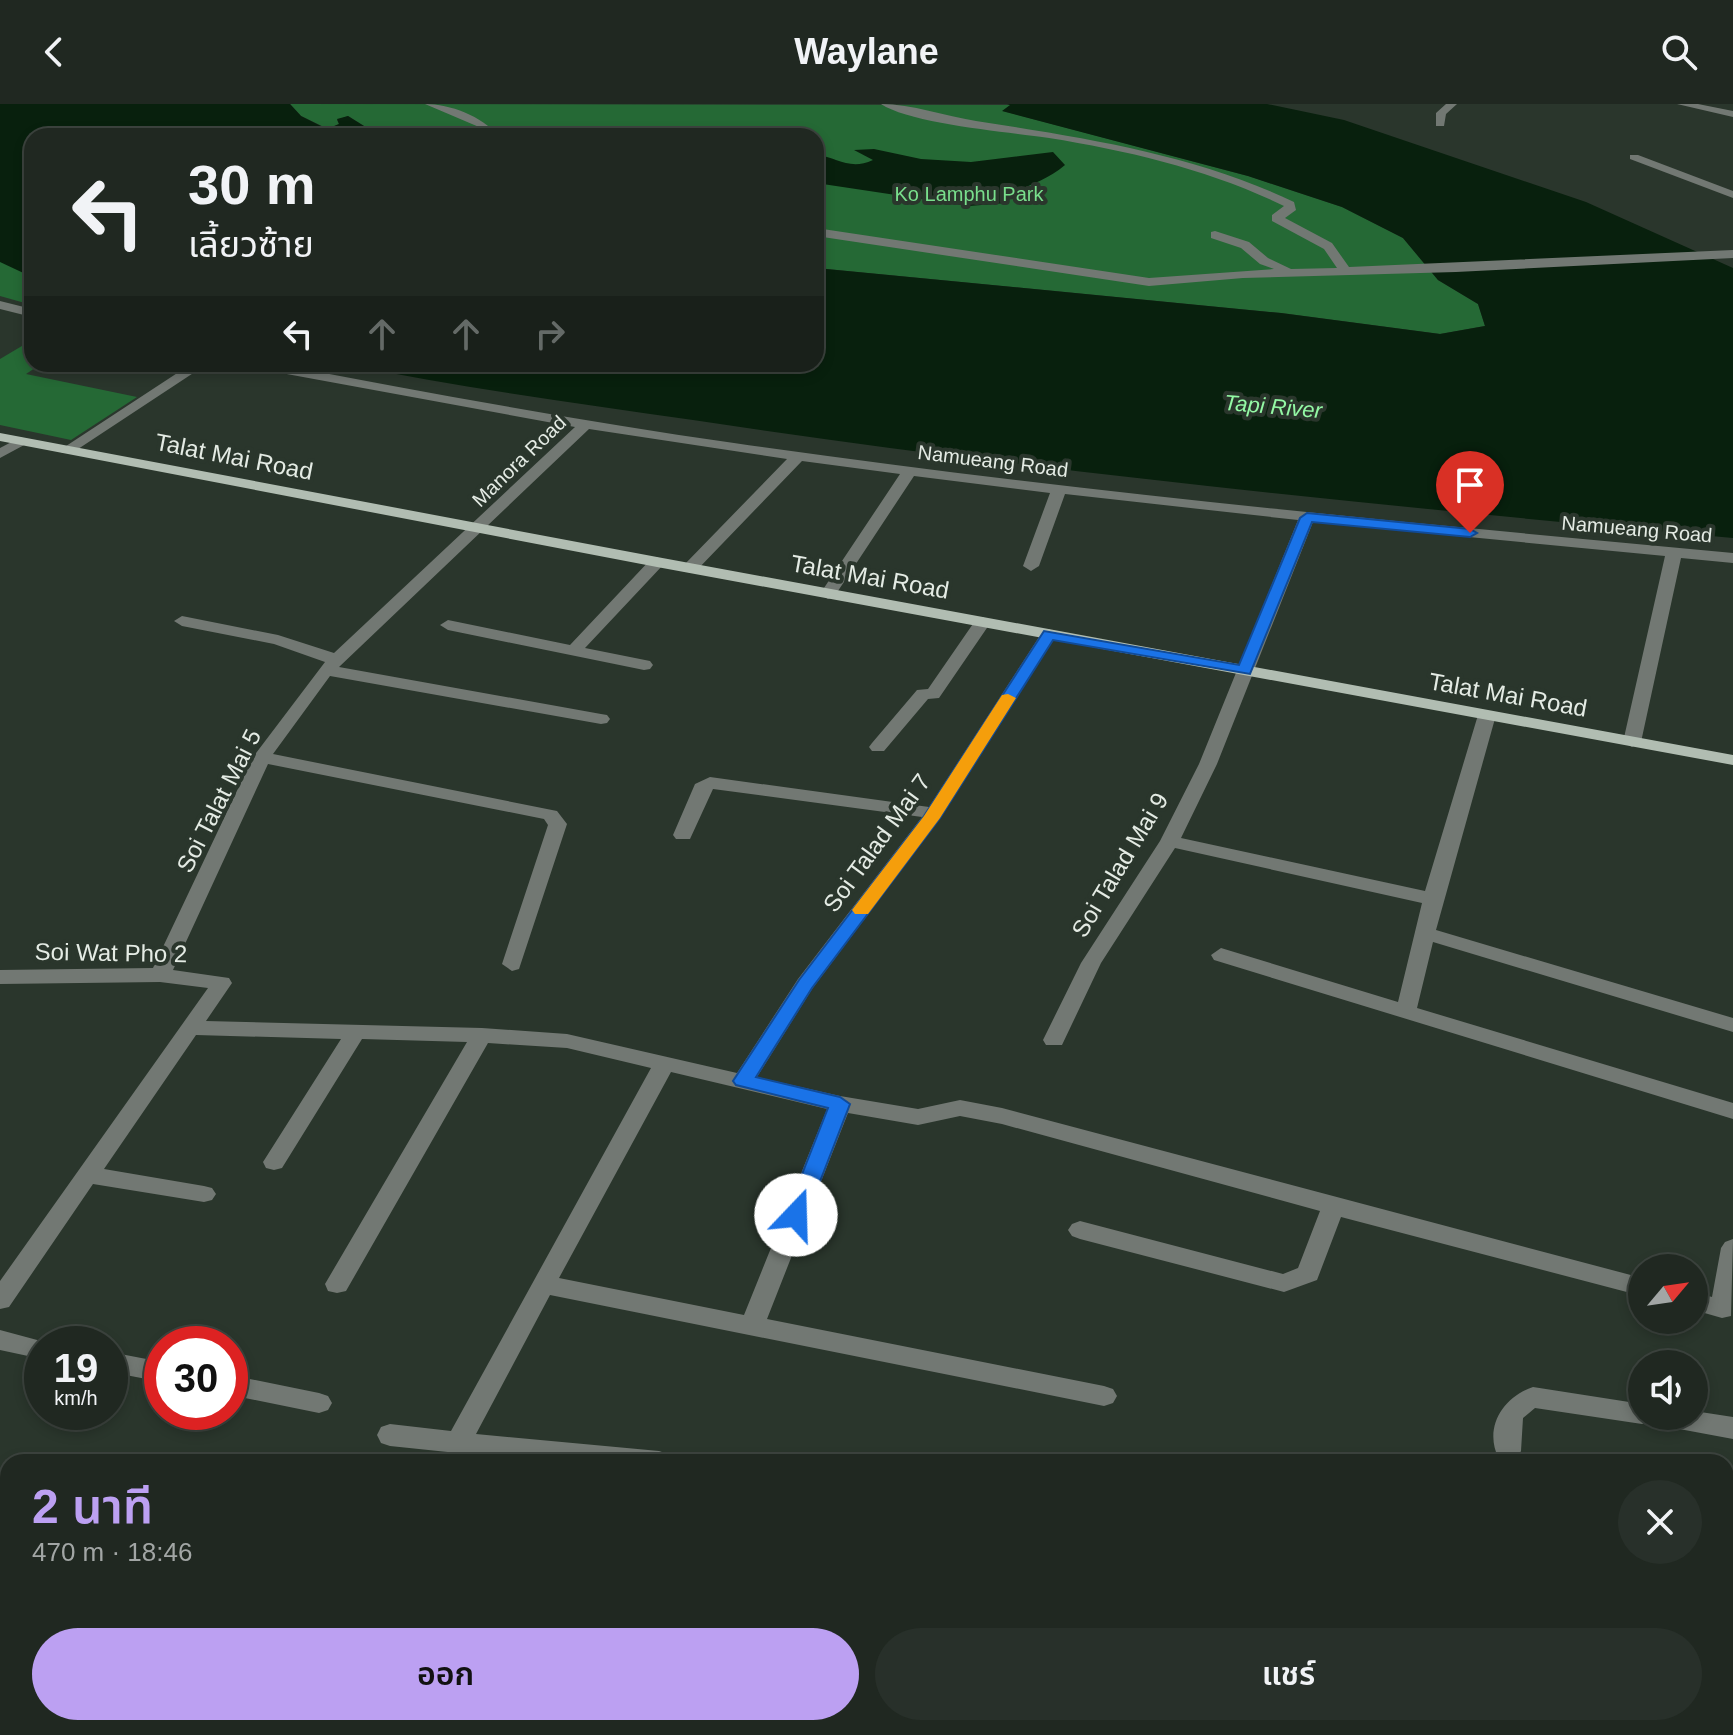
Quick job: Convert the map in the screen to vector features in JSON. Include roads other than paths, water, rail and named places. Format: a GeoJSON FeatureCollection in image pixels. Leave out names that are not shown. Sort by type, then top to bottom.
{"type":"FeatureCollection","features":[{"type":"Feature","properties":{"kind":"main road","name":"Talat Mai Road"},"geometry":{"type":"LineString","coordinates":[[0,437],[828,594],[1733,760]]}},
{"type":"Feature","properties":{"kind":"street"},"geometry":{"type":"LineString","coordinates":[[430,104],[486,128]]}},
{"type":"Feature","properties":{"kind":"street"},"geometry":{"type":"LineString","coordinates":[[886,104],[952,122],[1074,139],[1219,173],[1292,207],[1276,218],[1328,246],[1346,272]]}},
{"type":"Feature","properties":{"kind":"street"},"geometry":{"type":"LineString","coordinates":[[1440,124],[1441,113],[1452,104]]}},
{"type":"Feature","properties":{"kind":"street"},"geometry":{"type":"LineString","coordinates":[[1682,104],[1733,114]]}},
{"type":"Feature","properties":{"kind":"street"},"geometry":{"type":"LineString","coordinates":[[1634,157],[1733,195]]}},
{"type":"Feature","properties":{"kind":"street"},"geometry":{"type":"LineString","coordinates":[[824,233],[1149,282],[1294,272],[1456,268],[1730,254]]}},
{"type":"Feature","properties":{"kind":"street"},"geometry":{"type":"LineString","coordinates":[[1215,235],[1245,245],[1264,261],[1294,272]]}},
{"type":"Feature","properties":{"kind":"street"},"geometry":{"type":"LineString","coordinates":[[0,305],[24,311]]}},
{"type":"Feature","properties":{"kind":"street"},"geometry":{"type":"LineString","coordinates":[[67,450],[188,372]]}},
{"type":"Feature","properties":{"kind":"street","name":"Namueang Road"},"geometry":{"type":"LineString","coordinates":[[299,372],[798,457],[1307,518],[1733,558]]}},
{"type":"Feature","properties":{"kind":"street","name":"Manora Road"},"geometry":{"type":"LineString","coordinates":[[479,528],[587,423]]}},
{"type":"Feature","properties":{"kind":"street"},"geometry":{"type":"LineString","coordinates":[[0,454],[21,441]]}},
{"type":"Feature","properties":{"kind":"street"},"geometry":{"type":"LineString","coordinates":[[690,568],[798,457]]}},
{"type":"Feature","properties":{"kind":"street"},"geometry":{"type":"LineString","coordinates":[[828,594],[910,471]]}},
{"type":"Feature","properties":{"kind":"street"},"geometry":{"type":"LineString","coordinates":[[1031,566],[1059,490]]}},
{"type":"Feature","properties":{"kind":"street","name":"Soi Talad Mai 9"},"geometry":{"type":"LineString","coordinates":[[1054,1040],[1091,963],[1170,841],[1208,764],[1307,518]]}},
{"type":"Feature","properties":{"kind":"street","name":"Soi Talat Mai 5"},"geometry":{"type":"LineString","coordinates":[[160,975],[262,757],[331,665],[479,528]]}},
{"type":"Feature","properties":{"kind":"street"},"geometry":{"type":"LineString","coordinates":[[1632,742],[1674,552]]}},
{"type":"Feature","properties":{"kind":"street"},"geometry":{"type":"LineString","coordinates":[[575,649],[657,562]]}},
{"type":"Feature","properties":{"kind":"street"},"geometry":{"type":"LineString","coordinates":[[182,621],[278,640],[331,665],[601,719]]}},
{"type":"Feature","properties":{"kind":"street"},"geometry":{"type":"LineString","coordinates":[[878,747],[923,694],[933,694],[983,622]]}},
{"type":"Feature","properties":{"kind":"street"},"geometry":{"type":"LineString","coordinates":[[448,625],[644,665]]}},
{"type":"Feature","properties":{"kind":"street","name":"Soi Talad Mai 7"},"geometry":{"type":"LineString","coordinates":[[743,1081],[805,984],[934,813],[1049,634]]}},
{"type":"Feature","properties":{"kind":"street"},"geometry":{"type":"LineString","coordinates":[[1406,1011],[1433,899],[1487,715]]}},
{"type":"Feature","properties":{"kind":"street"},"geometry":{"type":"LineString","coordinates":[[262,757],[550,815],[558,824],[512,964]]}},
{"type":"Feature","properties":{"kind":"street"},"geometry":{"type":"LineString","coordinates":[[683,835],[702,788],[710,783],[934,813]]}},
{"type":"Feature","properties":{"kind":"street"},"geometry":{"type":"LineString","coordinates":[[1170,841],[1433,899]]}},
{"type":"Feature","properties":{"kind":"street"},"geometry":{"type":"LineString","coordinates":[[1427,934],[1733,1025]]}},
{"type":"Feature","properties":{"kind":"street"},"geometry":{"type":"LineString","coordinates":[[1221,955],[1733,1111]]}},
{"type":"Feature","properties":{"kind":"street","name":"Soi Wat Pho 2"},"geometry":{"type":"LineString","coordinates":[[0,977],[160,975],[222,983],[191,1028]]}},
{"type":"Feature","properties":{"kind":"street"},"geometry":{"type":"LineString","coordinates":[[0,1300],[191,1028],[482,1035],[567,1041],[840,1104],[918,1117],[960,1108],[1002,1116],[1628,1283]]}},
{"type":"Feature","properties":{"kind":"street"},"geometry":{"type":"LineString","coordinates":[[274,1162],[356,1032]]}},
{"type":"Feature","properties":{"kind":"street"},"geometry":{"type":"LineString","coordinates":[[337,1284],[482,1035]]}},
{"type":"Feature","properties":{"kind":"street"},"geometry":{"type":"LineString","coordinates":[[458,1443],[665,1063]]}},
{"type":"Feature","properties":{"kind":"street"},"geometry":{"type":"LineString","coordinates":[[752,1326],[840,1104]]}},
{"type":"Feature","properties":{"kind":"street"},"geometry":{"type":"LineString","coordinates":[[88,1175],[204,1194]]}},
{"type":"Feature","properties":{"kind":"street"},"geometry":{"type":"LineString","coordinates":[[1080,1230],[1284,1283],[1308,1274],[1333,1206]]}},
{"type":"Feature","properties":{"kind":"street"},"geometry":{"type":"LineString","coordinates":[[1708,1305],[1722,1309],[1733,1248]]}},
{"type":"Feature","properties":{"kind":"street"},"geometry":{"type":"LineString","coordinates":[[543,1284],[1104,1396]]}},
{"type":"Feature","properties":{"kind":"street"},"geometry":{"type":"LineString","coordinates":[[0,1340],[24,1345]]}},
{"type":"Feature","properties":{"kind":"street"},"geometry":{"type":"LineString","coordinates":[[248,1389],[319,1403]]}},
{"type":"Feature","properties":{"kind":"street"},"geometry":{"type":"LineString","coordinates":[[1508,1451],[1512,1411],[1521,1401],[1533,1397],[1628,1412]]}},
{"type":"Feature","properties":{"kind":"street"},"geometry":{"type":"LineString","coordinates":[[1708,1424],[1733,1428]]}},
{"type":"Feature","properties":{"kind":"street"},"geometry":{"type":"LineString","coordinates":[[390,1435],[574,1454]]}},
{"type":"Feature","properties":{"kind":"water"},"geometry":{"type":"Polygon","coordinates":[[[0,104],[290,104],[301,116],[325,128],[24,128],[24,273],[0,262],[0,104]]]}},
{"type":"Feature","properties":{"kind":"water","name":"Tapi River"},"geometry":{"type":"Polygon","coordinates":[[[1007,104],[1267,104],[1344,120],[1586,202],[1733,268],[1733,538],[1342,500],[952,456],[519,395],[389,372],[824,372],[824,269],[1281,313],[1440,334],[1485,326],[1478,304],[1438,280],[1403,238],[1342,207],[1248,176],[1002,111],[1010,105],[1007,104]]]}},
{"type":"Feature","properties":{"kind":"water"},"geometry":{"type":"Polygon","coordinates":[[[348,116],[367,128],[329,128],[339,124],[337,119],[348,116]]]}},
{"type":"Feature","properties":{"kind":"water"},"geometry":{"type":"Polygon","coordinates":[[[874,149],[921,159],[971,162],[1053,152],[1065,165],[1013,194],[1006,199],[1006,203],[969,206],[824,184],[824,156],[857,164],[873,160],[854,150],[874,149]]]}},
{"type":"Feature","properties":{"kind":"park label","name":"Ko Lamphu Park"},"geometry":{"type":"Point","coordinates":[969,194]}}]}
